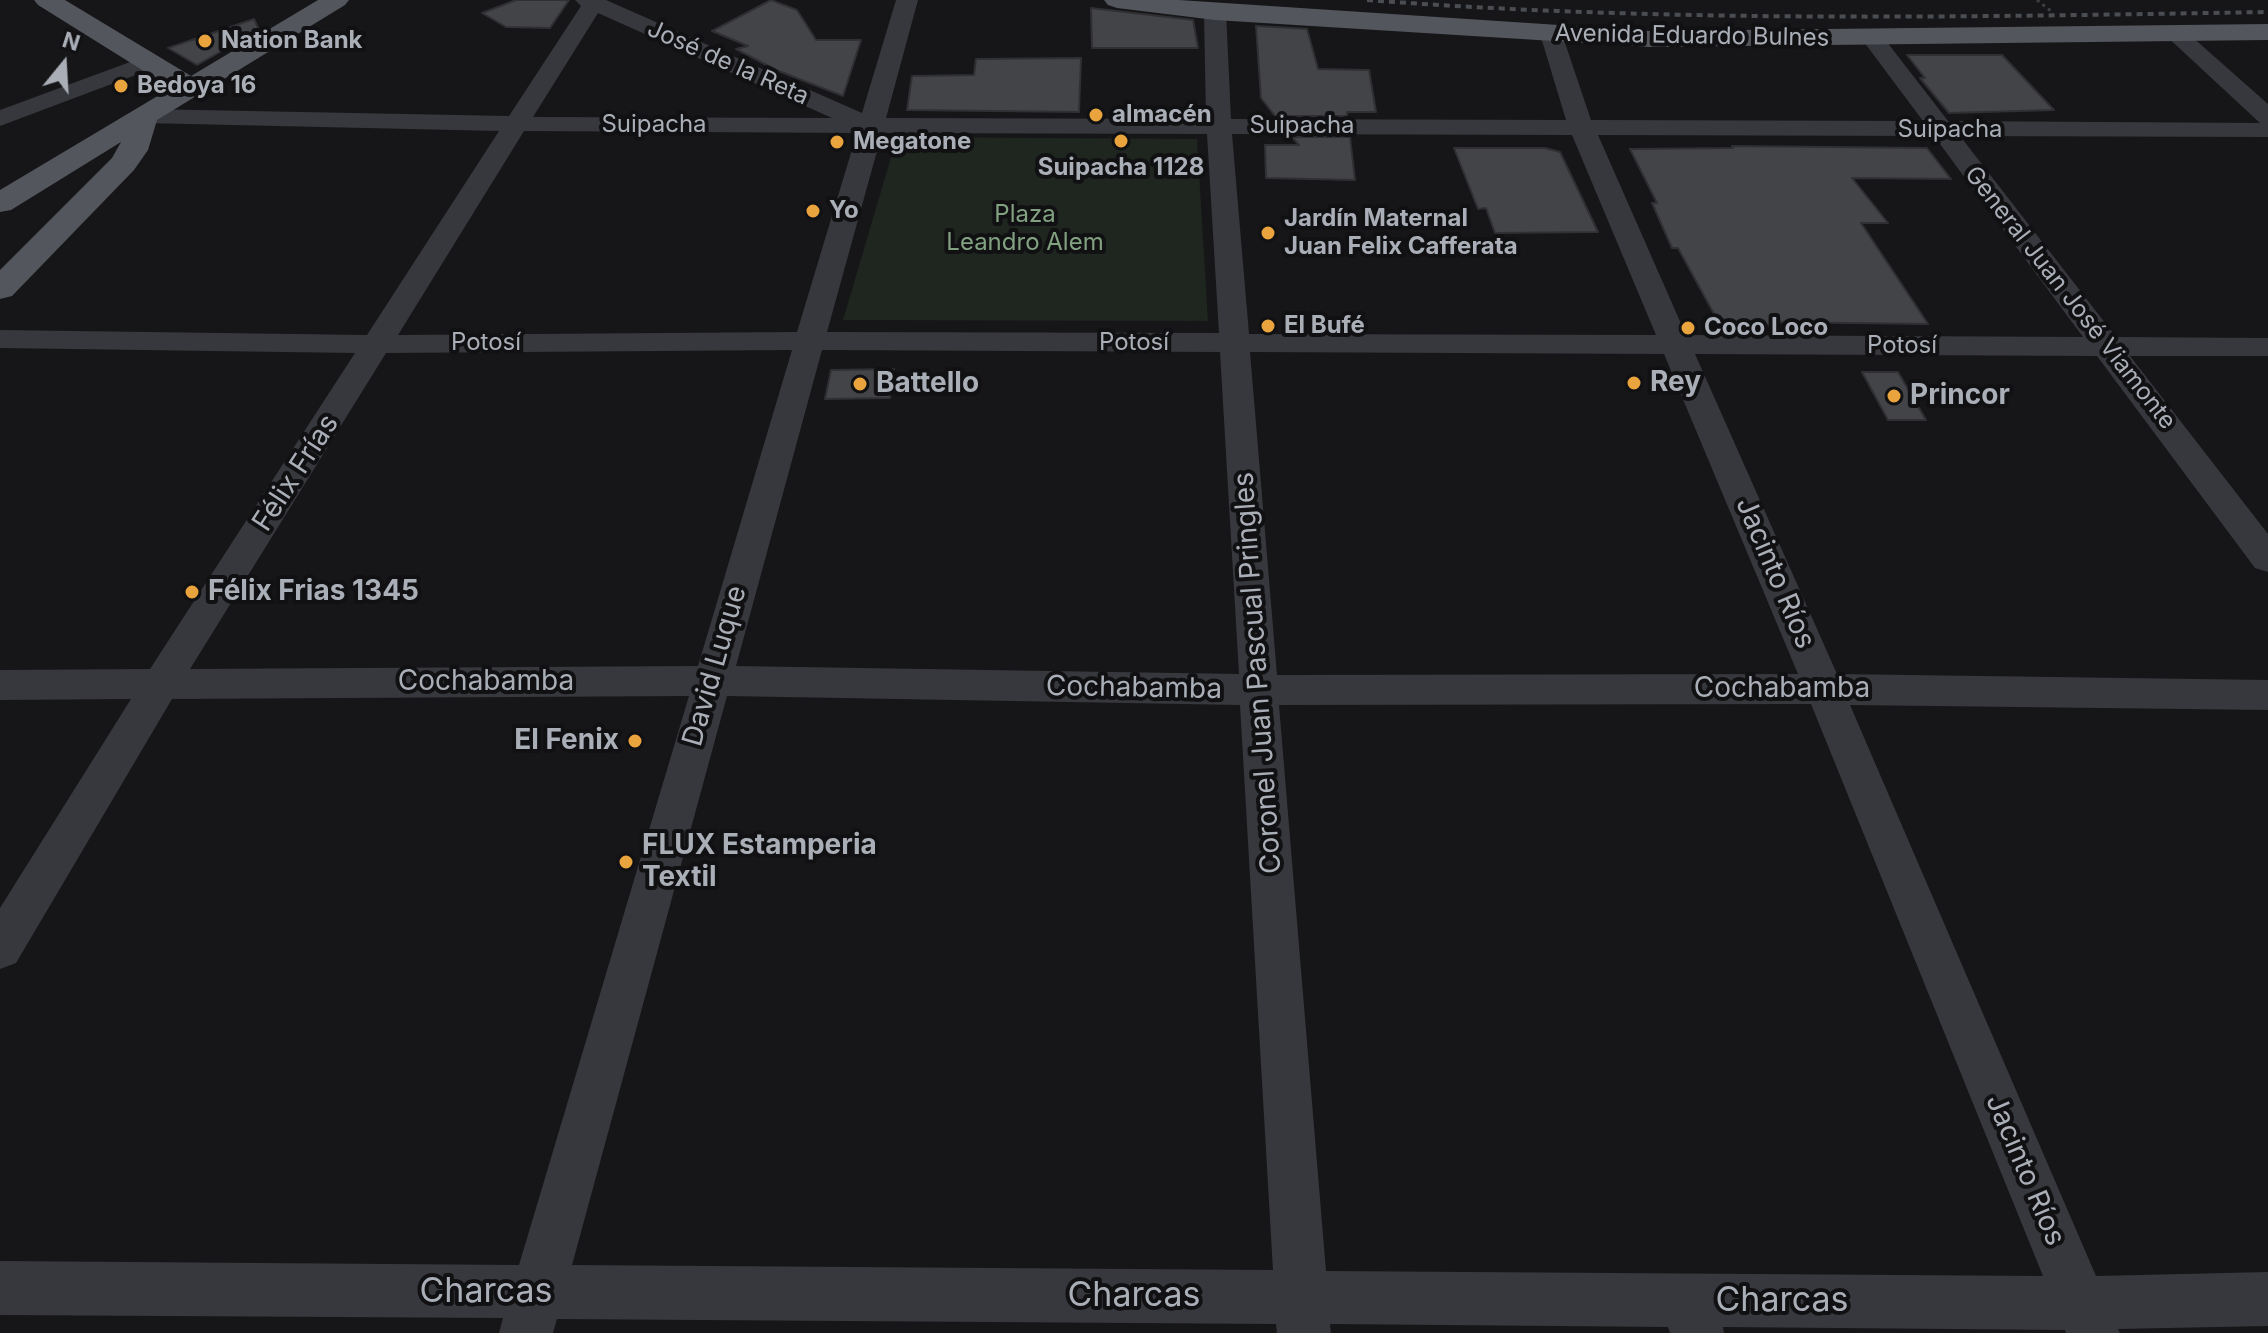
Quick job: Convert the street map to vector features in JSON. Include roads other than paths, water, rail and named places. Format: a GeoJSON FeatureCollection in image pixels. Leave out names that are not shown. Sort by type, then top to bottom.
{"type":"FeatureCollection","features":[{"type":"Feature","properties":{"kind":"main road"},"geometry":{"type":"LineString","coordinates":[[47,0],[191,88]]}},
{"type":"Feature","properties":{"kind":"main road"},"geometry":{"type":"LineString","coordinates":[[0,203],[336,0]]}},
{"type":"Feature","properties":{"kind":"main road","name":"Avenida Eduardo Bulnes"},"geometry":{"type":"LineString","coordinates":[[1117,0],[1215,12],[1415,26],[1556,22],[1650,39],[2268,32]]}},
{"type":"Feature","properties":{"kind":"main road"},"geometry":{"type":"LineString","coordinates":[[1415,26],[1427,12],[1443,3]]}},
{"type":"Feature","properties":{"kind":"main road"},"geometry":{"type":"LineString","coordinates":[[0,289],[123,164],[133,150],[144,116]]}},
{"type":"Feature","properties":{"kind":"street","name":"David Luque"},"geometry":{"type":"LineString","coordinates":[[532,1312],[907,0]]}},
{"type":"Feature","properties":{"kind":"street","name":"José de la Reta"},"geometry":{"type":"LineString","coordinates":[[592,1],[871,125]]}},
{"type":"Feature","properties":{"kind":"street","name":"Félix Frías"},"geometry":{"type":"LineString","coordinates":[[0,948],[160,685],[519,124],[592,1]]}},
{"type":"Feature","properties":{"kind":"street","name":"Coronel Juan Pascual Pringles"},"geometry":{"type":"LineString","coordinates":[[1215,12],[1219,126],[1302,1315]]}},
{"type":"Feature","properties":{"kind":"street","name":"Jacinto Ríos"},"geometry":{"type":"LineString","coordinates":[[1556,22],[1572,105],[1824,689],[2087,1318]]}},
{"type":"Feature","properties":{"kind":"street"},"geometry":{"type":"LineString","coordinates":[[2174,33],[2268,117]]}},
{"type":"Feature","properties":{"kind":"street","name":"General Juan José Viamonte"},"geometry":{"type":"LineString","coordinates":[[1872,38],[2268,559]]}},
{"type":"Feature","properties":{"kind":"street"},"geometry":{"type":"LineString","coordinates":[[0,119],[149,62]]}},
{"type":"Feature","properties":{"kind":"street","name":"Suipacha"},"geometry":{"type":"LineString","coordinates":[[144,116],[519,124],[2268,130]]}},
{"type":"Feature","properties":{"kind":"street","name":"Potosí"},"geometry":{"type":"LineString","coordinates":[[0,339],[378,344],[808,341],[2268,347]]}},
{"type":"Feature","properties":{"kind":"street","name":"Cochabamba"},"geometry":{"type":"LineString","coordinates":[[0,685],[711,681],[1259,690],[1824,689],[2268,695]]}},
{"type":"Feature","properties":{"kind":"street","name":"Charcas"},"geometry":{"type":"LineString","coordinates":[[0,1288],[532,1312],[2087,1318],[2268,1299]]}},
{"type":"Feature","properties":{"kind":"railway"},"geometry":{"type":"LineString","coordinates":[[1367,0],[1705,15],[2268,12]]}},
{"type":"Feature","properties":{"kind":"place","name":"Nation Bank"},"geometry":{"type":"Point","coordinates":[205,41]}},
{"type":"Feature","properties":{"kind":"place","name":"Bedoya 16"},"geometry":{"type":"Point","coordinates":[121,86]}},
{"type":"Feature","properties":{"kind":"place","name":"almacén"},"geometry":{"type":"Point","coordinates":[1096,115]}},
{"type":"Feature","properties":{"kind":"place","name":"Suipacha 1128"},"geometry":{"type":"Point","coordinates":[1121,141]}},
{"type":"Feature","properties":{"kind":"place","name":"Megatone"},"geometry":{"type":"Point","coordinates":[837,142]}},
{"type":"Feature","properties":{"kind":"place","name":"Yo"},"geometry":{"type":"Point","coordinates":[813,211]}},
{"type":"Feature","properties":{"kind":"place","name":"Jardín Maternal Juan Felix Cafferata"},"geometry":{"type":"Point","coordinates":[1268,233]}},
{"type":"Feature","properties":{"kind":"place","name":"El Bufé"},"geometry":{"type":"Point","coordinates":[1268,326]}},
{"type":"Feature","properties":{"kind":"place","name":"Coco Loco"},"geometry":{"type":"Point","coordinates":[1688,328]}},
{"type":"Feature","properties":{"kind":"place","name":"Rey"},"geometry":{"type":"Point","coordinates":[1634,383]}},
{"type":"Feature","properties":{"kind":"place","name":"Battello"},"geometry":{"type":"Point","coordinates":[860,384]}},
{"type":"Feature","properties":{"kind":"place","name":"Princor"},"geometry":{"type":"Point","coordinates":[1894,396]}},
{"type":"Feature","properties":{"kind":"place","name":"Félix Frias 1345"},"geometry":{"type":"Point","coordinates":[192,592]}},
{"type":"Feature","properties":{"kind":"place","name":"El Fenix"},"geometry":{"type":"Point","coordinates":[635,741]}},
{"type":"Feature","properties":{"kind":"place","name":"FLUX Estamperia Textil"},"geometry":{"type":"Point","coordinates":[626,862]}},
{"type":"Feature","properties":{"kind":"park label","name":"Plaza Leandro Alem"},"geometry":{"type":"Point","coordinates":[1025,229]}}]}
